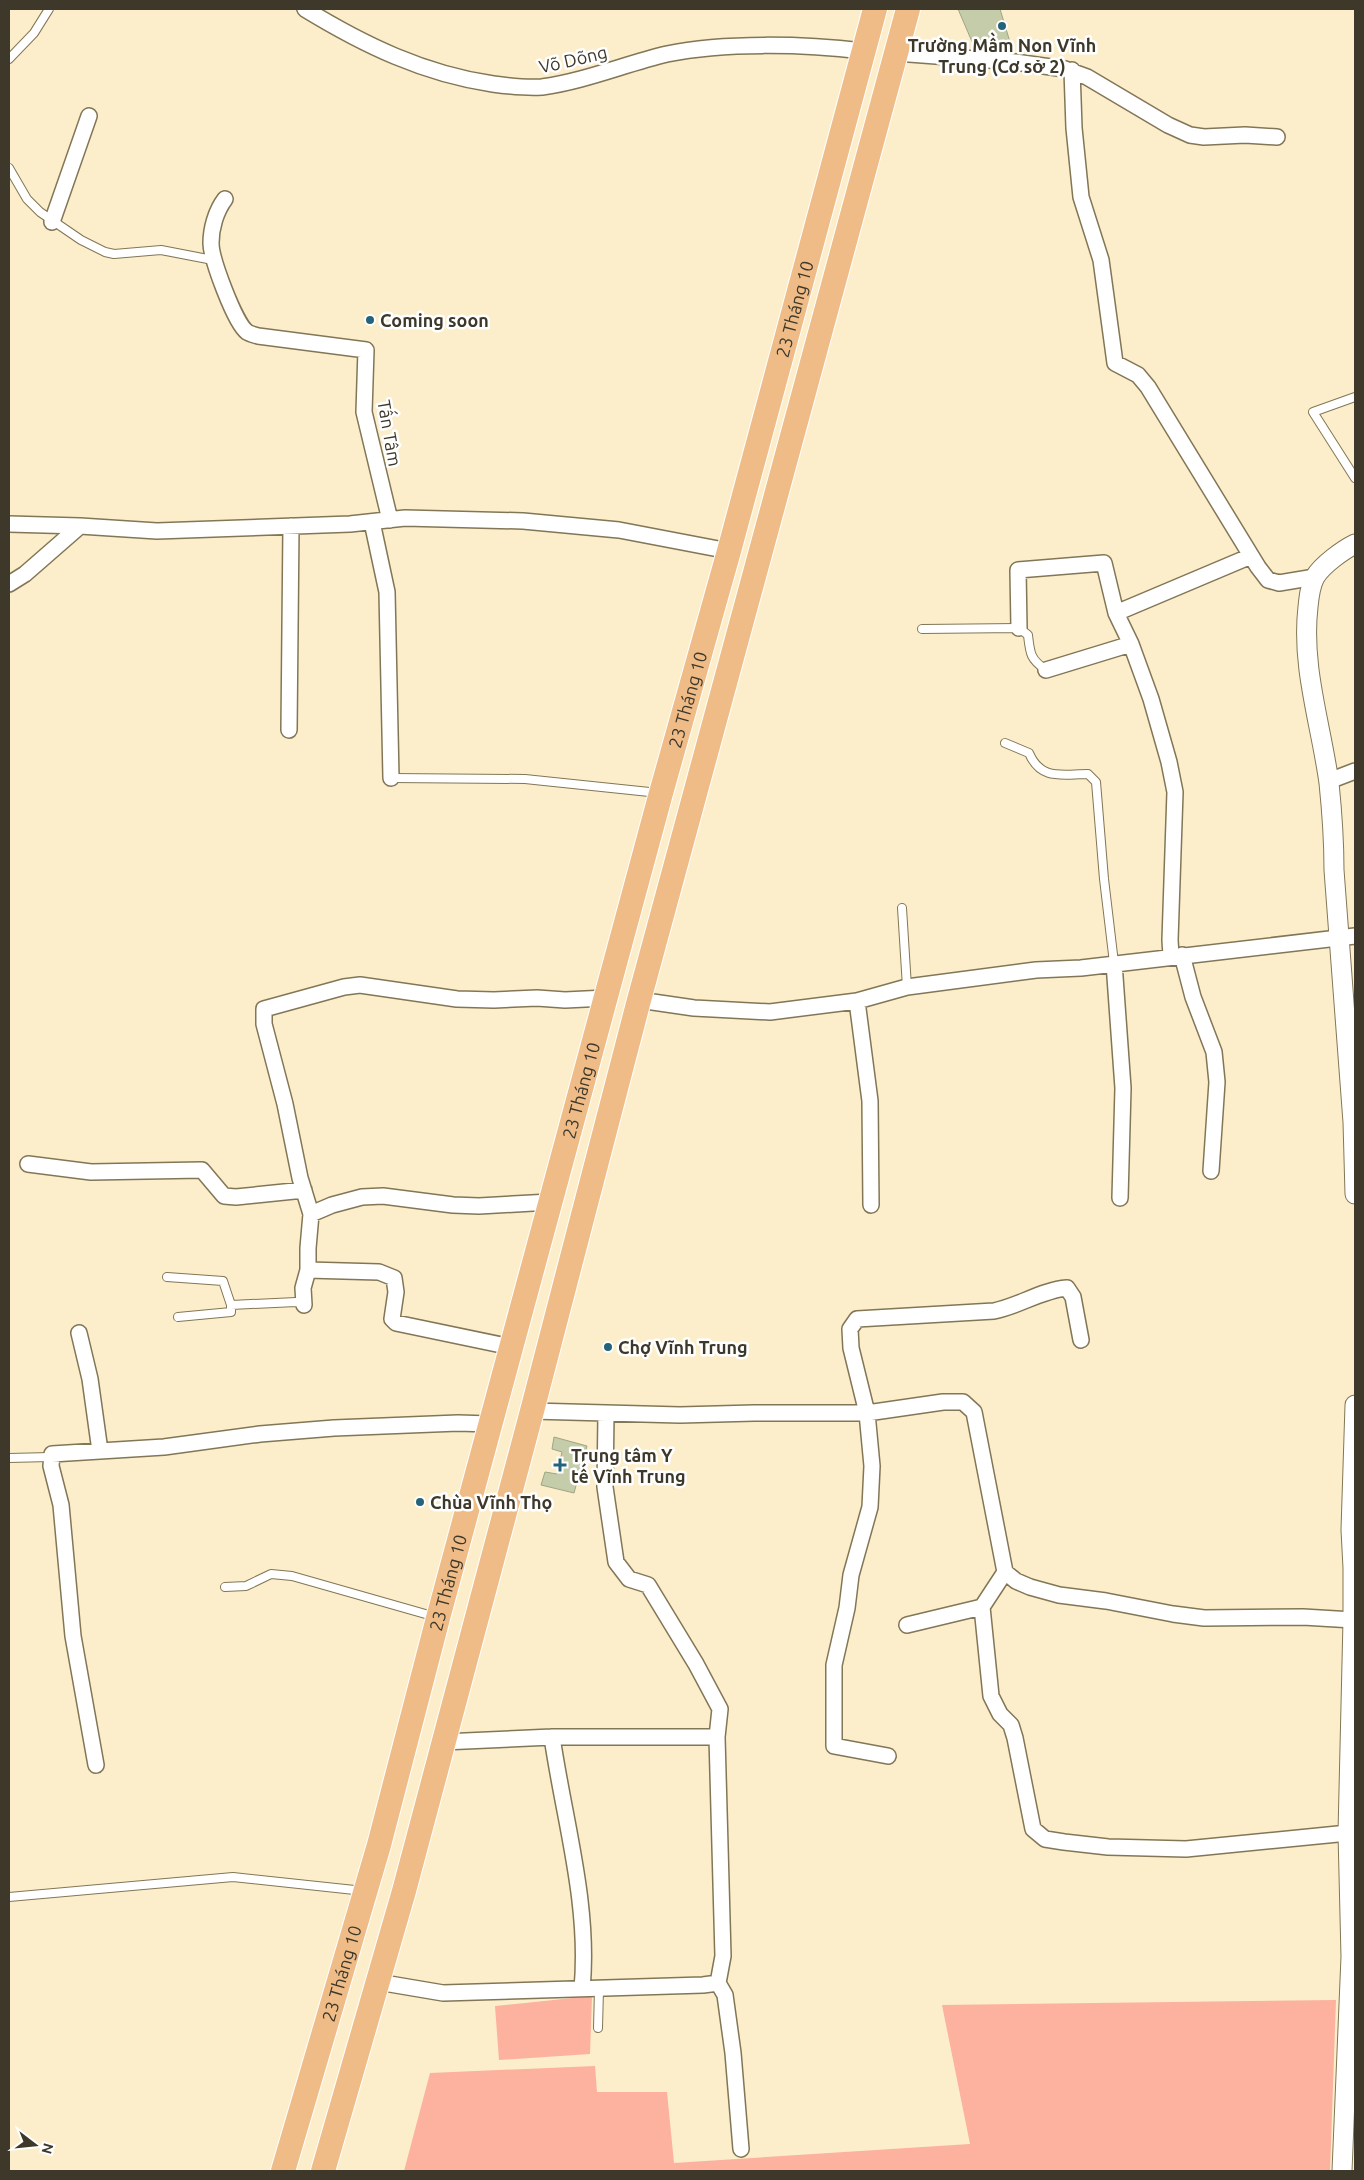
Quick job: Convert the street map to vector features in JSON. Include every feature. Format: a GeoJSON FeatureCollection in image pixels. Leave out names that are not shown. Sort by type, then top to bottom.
{"type":"FeatureCollection","features":[{"type":"Feature","properties":{"kind":"main road","name":"23 Tháng 10"},"geometry":{"type":"LineString","coordinates":[[283,2171],[366,1892],[550,1202],[661,793],[730,552],[875,9]]}},
{"type":"Feature","properties":{"kind":"main road","name":"23 Tháng 10"},"geometry":{"type":"LineString","coordinates":[[323,2171],[378,1982],[459,1683],[639,1000],[908,9]]}},
{"type":"Feature","properties":{"kind":"main road"},"geometry":{"type":"LineString","coordinates":[[863,51],[896,53]]}},
{"type":"Feature","properties":{"kind":"main road"},"geometry":{"type":"LineString","coordinates":[[606,998],[639,1000]]}},
{"type":"Feature","properties":{"kind":"main road"},"geometry":{"type":"LineString","coordinates":[[424,1672],[459,1683]]}},
{"type":"Feature","properties":{"kind":"street","name":"Võ Dõng"},"geometry":{"type":"LineString","coordinates":[[304,9],[348,35],[394,57],[435,72],[505,86],[541,87],[599,74],[667,54],[698,49],[794,46],[831,47],[863,51]]}},
{"type":"Feature","properties":{"kind":"street"},"geometry":{"type":"LineString","coordinates":[[896,53],[1015,62],[1072,70],[1190,135],[1204,137],[1245,135],[1277,137]]}},
{"type":"Feature","properties":{"kind":"street"},"geometry":{"type":"LineString","coordinates":[[1072,70],[1074,128],[1081,197],[1102,260],[1115,363],[1138,375],[1148,387],[1251,556],[1268,580],[1279,583],[1315,577]]}},
{"type":"Feature","properties":{"kind":"street"},"geometry":{"type":"LineString","coordinates":[[52,222],[89,116]]}},
{"type":"Feature","properties":{"kind":"street"},"geometry":{"type":"LineString","coordinates":[[213,260],[211,242],[213,228],[218,208],[224,200]]}},
{"type":"Feature","properties":{"kind":"street","name":"Tấn Tâm"},"geometry":{"type":"LineString","coordinates":[[213,260],[246,332],[258,336],[366,350],[364,412],[390,520]]}},
{"type":"Feature","properties":{"kind":"street"},"geometry":{"type":"LineString","coordinates":[[9,524],[157,531],[390,520],[460,519],[533,522],[619,530],[730,552]]}},
{"type":"Feature","properties":{"kind":"street"},"geometry":{"type":"LineString","coordinates":[[372,522],[387,592],[391,778]]}},
{"type":"Feature","properties":{"kind":"street"},"geometry":{"type":"LineString","coordinates":[[9,584],[25,574],[80,526]]}},
{"type":"Feature","properties":{"kind":"street"},"geometry":{"type":"LineString","coordinates":[[289,730],[292,526]]}},
{"type":"Feature","properties":{"kind":"street"},"geometry":{"type":"LineString","coordinates":[[1355,544],[1344,549],[1315,577],[1310,594],[1307,618],[1308,661],[1329,781],[1347,937],[1355,1194]]}},
{"type":"Feature","properties":{"kind":"street"},"geometry":{"type":"LineString","coordinates":[[1116,613],[1251,556]]}},
{"type":"Feature","properties":{"kind":"street"},"geometry":{"type":"LineString","coordinates":[[1018,628],[1018,570],[1104,563],[1116,613],[1131,644],[1150,699],[1169,762],[1175,792],[1170,940],[1214,1052],[1218,1082],[1211,1171]]}},
{"type":"Feature","properties":{"kind":"street"},"geometry":{"type":"LineString","coordinates":[[1046,670],[1131,644]]}},
{"type":"Feature","properties":{"kind":"street"},"geometry":{"type":"LineString","coordinates":[[1329,781],[1355,771]]}},
{"type":"Feature","properties":{"kind":"street"},"geometry":{"type":"LineString","coordinates":[[639,1000],[694,1008],[770,1012],[857,1000],[907,987],[1036,970],[1081,968],[1347,937]]}},
{"type":"Feature","properties":{"kind":"street"},"geometry":{"type":"LineString","coordinates":[[1114,963],[1123,1088],[1120,1198]]}},
{"type":"Feature","properties":{"kind":"street"},"geometry":{"type":"LineString","coordinates":[[304,1306],[303,1288],[308,1270],[311,1214],[300,1178],[286,1104],[264,1024],[264,1009],[344,987],[360,986],[457,999],[537,998],[565,1000],[606,998]]}},
{"type":"Feature","properties":{"kind":"street"},"geometry":{"type":"LineString","coordinates":[[857,1000],[870,1101],[872,1205]]}},
{"type":"Feature","properties":{"kind":"street"},"geometry":{"type":"LineString","coordinates":[[28,1164],[91,1172],[202,1170],[224,1196],[304,1190]]}},
{"type":"Feature","properties":{"kind":"street"},"geometry":{"type":"LineString","coordinates":[[311,1214],[332,1205],[362,1198],[383,1196],[453,1206],[550,1202]]}},
{"type":"Feature","properties":{"kind":"street"},"geometry":{"type":"LineString","coordinates":[[308,1270],[379,1272],[394,1278],[396,1292],[392,1319],[396,1323],[511,1347]]}},
{"type":"Feature","properties":{"kind":"street"},"geometry":{"type":"LineString","coordinates":[[888,1756],[834,1746],[834,1665],[848,1608],[851,1575],[870,1507],[872,1466],[867,1413],[850,1348],[850,1329],[857,1319],[994,1311],[1011,1307],[1057,1289],[1067,1288],[1072,1297],[1081,1340]]}},
{"type":"Feature","properties":{"kind":"street"},"geometry":{"type":"LineString","coordinates":[[79,1333],[90,1379],[100,1451]]}},
{"type":"Feature","properties":{"kind":"street"},"geometry":{"type":"LineString","coordinates":[[532,1411],[680,1415],[867,1413],[943,1402],[962,1402],[974,1412],[1005,1572],[1016,1581],[1059,1595],[1196,1617],[1248,1619],[1303,1617],[1353,1620]]}},
{"type":"Feature","properties":{"kind":"street"},"geometry":{"type":"LineString","coordinates":[[1342,2171],[1353,1958],[1348,1833],[1353,1620],[1351,1530],[1355,1405]]}},
{"type":"Feature","properties":{"kind":"street"},"geometry":{"type":"LineString","coordinates":[[606,1414],[605,1487],[616,1562],[629,1579],[648,1585],[696,1664],[720,1709],[717,1737],[723,1956],[718,1982],[725,1994],[741,2148]]}},
{"type":"Feature","properties":{"kind":"street"},"geometry":{"type":"LineString","coordinates":[[96,1765],[73,1636],[61,1506],[51,1466],[50,1457],[52,1454],[164,1447],[260,1434],[334,1428],[458,1423],[490,1424]]}},
{"type":"Feature","properties":{"kind":"street"},"geometry":{"type":"LineString","coordinates":[[1005,1572],[982,1607],[991,1696],[1000,1714],[1011,1725],[1033,1829],[1046,1839],[1108,1847],[1186,1849],[1348,1833]]}},
{"type":"Feature","properties":{"kind":"street"},"geometry":{"type":"LineString","coordinates":[[907,1625],[982,1607]]}},
{"type":"Feature","properties":{"kind":"street"},"geometry":{"type":"LineString","coordinates":[[443,1742],[552,1737],[717,1737]]}},
{"type":"Feature","properties":{"kind":"street"},"geometry":{"type":"LineString","coordinates":[[552,1737],[560,1788],[570,1831],[578,1889],[583,1973],[582,1989]]}},
{"type":"Feature","properties":{"kind":"street"},"geometry":{"type":"LineString","coordinates":[[378,1982],[443,1993],[704,1985],[718,1982]]}},
{"type":"Feature","properties":{"kind":"lane"},"geometry":{"type":"LineString","coordinates":[[9,59],[34,33],[49,9]]}},
{"type":"Feature","properties":{"kind":"lane"},"geometry":{"type":"LineString","coordinates":[[9,168],[27,199],[52,222],[81,240],[114,254],[161,250],[213,260]]}},
{"type":"Feature","properties":{"kind":"lane"},"geometry":{"type":"LineString","coordinates":[[1355,397],[1313,412],[1355,478]]}},
{"type":"Feature","properties":{"kind":"lane"},"geometry":{"type":"LineString","coordinates":[[922,629],[1018,628],[1028,635],[1030,651],[1034,662],[1046,670]]}},
{"type":"Feature","properties":{"kind":"lane"},"geometry":{"type":"LineString","coordinates":[[1005,743],[1030,753],[1034,765],[1046,774],[1088,774],[1096,782],[1104,879],[1114,963]]}},
{"type":"Feature","properties":{"kind":"lane"},"geometry":{"type":"LineString","coordinates":[[391,778],[525,779],[661,793]]}},
{"type":"Feature","properties":{"kind":"lane"},"geometry":{"type":"LineString","coordinates":[[902,908],[907,987]]}},
{"type":"Feature","properties":{"kind":"lane"},"geometry":{"type":"LineString","coordinates":[[167,1277],[223,1281],[231,1305],[231,1312],[178,1317]]}},
{"type":"Feature","properties":{"kind":"lane"},"geometry":{"type":"LineString","coordinates":[[231,1305],[296,1302],[304,1306]]}},
{"type":"Feature","properties":{"kind":"lane"},"geometry":{"type":"LineString","coordinates":[[9,1458],[50,1457]]}},
{"type":"Feature","properties":{"kind":"lane"},"geometry":{"type":"LineString","coordinates":[[225,1587],[246,1586],[271,1574],[292,1576],[438,1618]]}},
{"type":"Feature","properties":{"kind":"lane"},"geometry":{"type":"LineString","coordinates":[[9,1897],[233,1877],[366,1892]]}},
{"type":"Feature","properties":{"kind":"lane"},"geometry":{"type":"LineString","coordinates":[[598,2028],[599,1989]]}},
{"type":"Feature","properties":{"kind":"shaded area"},"geometry":{"type":"Polygon","coordinates":[[[592,1996],[590,2054],[499,2060],[495,2006],[592,1996]]]}},
{"type":"Feature","properties":{"kind":"shaded area"},"geometry":{"type":"Polygon","coordinates":[[[1336,2000],[1330,2171],[404,2171],[430,2073],[595,2066],[597,2092],[667,2092],[674,2163],[970,2144],[942,2005],[1336,2000]]]}},
{"type":"Feature","properties":{"kind":"building"},"geometry":{"type":"Polygon","coordinates":[[[958,9],[1000,9],[1010,42],[976,51],[958,9]]]}},
{"type":"Feature","properties":{"kind":"building"},"geometry":{"type":"Polygon","coordinates":[[[554,1437],[587,1446],[574,1493],[541,1485],[545,1472],[557,1474],[562,1452],[552,1449],[554,1437]]]}},
{"type":"Feature","properties":{"kind":"place","name":"Trường Mầm Non Vĩnh Trung (Cơ sở 2)"},"geometry":{"type":"Point","coordinates":[1002,26]}},
{"type":"Feature","properties":{"kind":"place","name":"Coming soon"},"geometry":{"type":"Point","coordinates":[370,320]}},
{"type":"Feature","properties":{"kind":"place","name":"Chợ Vĩnh Trung"},"geometry":{"type":"Point","coordinates":[608,1347]}},
{"type":"Feature","properties":{"kind":"place","name":"Trung tâm Y tế Vĩnh Trung"},"geometry":{"type":"Point","coordinates":[560,1465]}},
{"type":"Feature","properties":{"kind":"place","name":"Chùa Vĩnh Thọ"},"geometry":{"type":"Point","coordinates":[420,1502]}}]}
